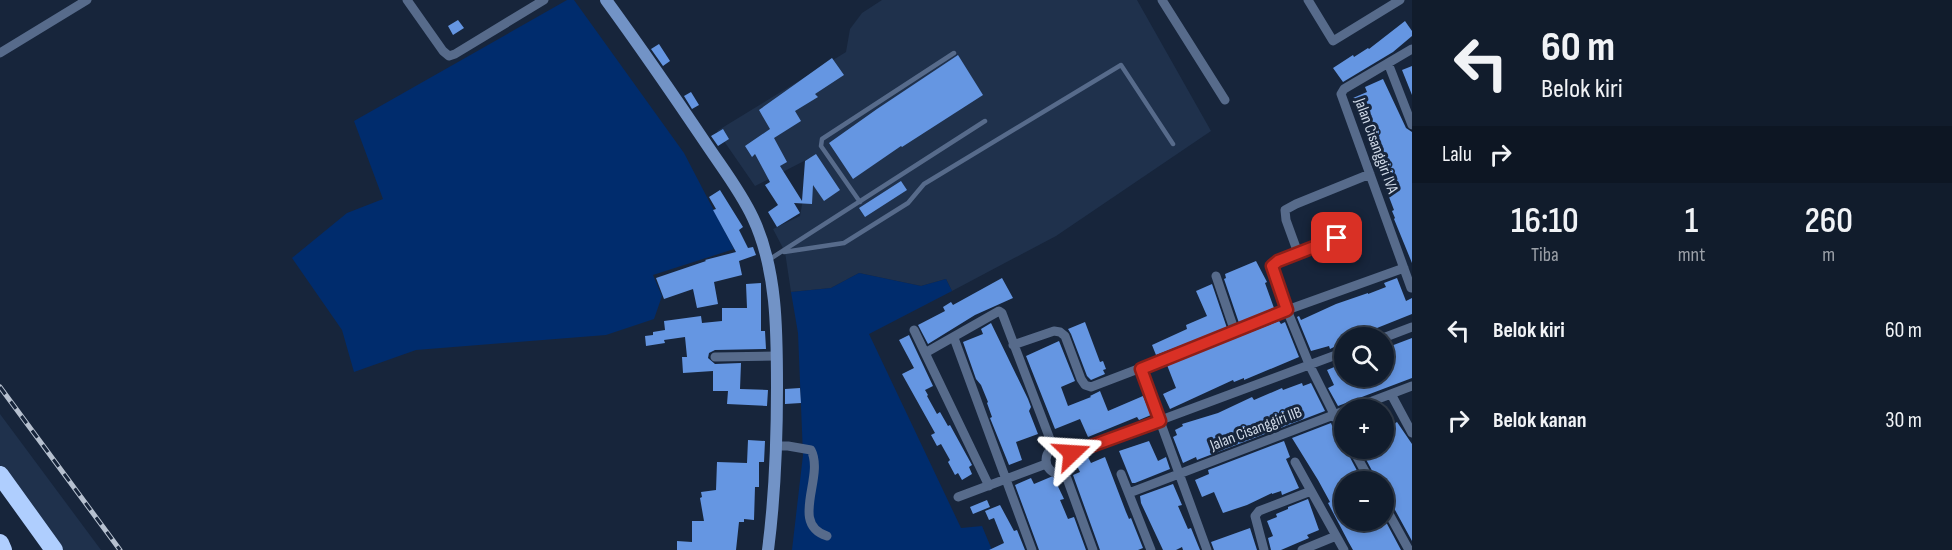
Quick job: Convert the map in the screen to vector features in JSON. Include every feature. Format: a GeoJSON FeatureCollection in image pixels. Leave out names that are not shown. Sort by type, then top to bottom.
{"type":"FeatureCollection","features":[{"type":"Feature","properties":{"kind":"highway"},"geometry":{"type":"LineString","coordinates":[[0,475],[54,550]]}},
{"type":"Feature","properties":{"kind":"highway"},"geometry":{"type":"LineString","coordinates":[[0,545],[3,550]]}},
{"type":"Feature","properties":{"kind":"street"},"geometry":{"type":"LineString","coordinates":[[0,53],[87,0]]}},
{"type":"Feature","properties":{"kind":"street"},"geometry":{"type":"LineString","coordinates":[[407,0],[443,51],[449,56],[544,0]]}},
{"type":"Feature","properties":{"kind":"street"},"geometry":{"type":"LineString","coordinates":[[606,0],[735,188],[753,217],[768,260],[776,320],[777,356],[777,446],[768,550]]}},
{"type":"Feature","properties":{"kind":"street"},"geometry":{"type":"LineString","coordinates":[[1162,0],[1225,100]]}},
{"type":"Feature","properties":{"kind":"street"},"geometry":{"type":"LineString","coordinates":[[1313,2],[1333,41],[1400,0]]}},
{"type":"Feature","properties":{"kind":"street","name":"Jalan Cisanggiri IVA"},"geometry":{"type":"LineString","coordinates":[[1411,288],[1341,94],[1344,89],[1412,49]]}},
{"type":"Feature","properties":{"kind":"street"},"geometry":{"type":"LineString","coordinates":[[1388,63],[1412,125]]}},
{"type":"Feature","properties":{"kind":"street"},"geometry":{"type":"LineString","coordinates":[[1298,253],[1286,220],[1285,210],[1370,174]]}},
{"type":"Feature","properties":{"kind":"street"},"geometry":{"type":"LineString","coordinates":[[1334,415],[1309,364],[1272,266],[1278,261],[1337,238]]}},
{"type":"Feature","properties":{"kind":"street"},"geometry":{"type":"LineString","coordinates":[[1013,345],[1054,331],[1060,332],[1065,336],[1081,380],[1085,385],[1091,387],[1287,310],[1404,268]]}},
{"type":"Feature","properties":{"kind":"street"},"geometry":{"type":"LineString","coordinates":[[1216,276],[1235,332]]}},
{"type":"Feature","properties":{"kind":"street"},"geometry":{"type":"LineString","coordinates":[[925,353],[999,311],[1004,315],[1013,345],[1053,447]]}},
{"type":"Feature","properties":{"kind":"street"},"geometry":{"type":"LineString","coordinates":[[1394,334],[1412,327]]}},
{"type":"Feature","properties":{"kind":"street"},"geometry":{"type":"LineString","coordinates":[[914,330],[989,486]]}},
{"type":"Feature","properties":{"kind":"street"},"geometry":{"type":"LineString","coordinates":[[954,338],[1032,550]]}},
{"type":"Feature","properties":{"kind":"street"},"geometry":{"type":"LineString","coordinates":[[1072,453],[1334,355]]}},
{"type":"Feature","properties":{"kind":"street"},"geometry":{"type":"LineString","coordinates":[[715,357],[777,356]]}},
{"type":"Feature","properties":{"kind":"street"},"geometry":{"type":"LineString","coordinates":[[1141,369],[1207,550]]}},
{"type":"Feature","properties":{"kind":"street"},"geometry":{"type":"LineString","coordinates":[[1378,399],[1412,386]]}},
{"type":"Feature","properties":{"kind":"street"},"geometry":{"type":"LineString","coordinates":[[1391,394],[1412,433]]}},
{"type":"Feature","properties":{"kind":"street","name":"Jalan Cisanggiri IIB"},"geometry":{"type":"LineString","coordinates":[[1129,493],[1334,415]]}},
{"type":"Feature","properties":{"kind":"street"},"geometry":{"type":"LineString","coordinates":[[777,446],[811,450],[815,463],[809,521],[818,533],[827,536]]}},
{"type":"Feature","properties":{"kind":"street"},"geometry":{"type":"LineString","coordinates":[[1053,447],[1068,448],[1072,453],[1074,461],[1065,473],[1058,474],[1051,471],[1046,464],[1047,454],[1053,447]]}},
{"type":"Feature","properties":{"kind":"street"},"geometry":{"type":"LineString","coordinates":[[1295,462],[1344,550]]}},
{"type":"Feature","properties":{"kind":"street"},"geometry":{"type":"LineString","coordinates":[[958,497],[1046,464]]}},
{"type":"Feature","properties":{"kind":"street"},"geometry":{"type":"LineString","coordinates":[[1065,473],[1093,550]]}},
{"type":"Feature","properties":{"kind":"street"},"geometry":{"type":"LineString","coordinates":[[1121,474],[1151,550]]}},
{"type":"Feature","properties":{"kind":"street"},"geometry":{"type":"LineString","coordinates":[[1264,550],[1255,516],[1259,511],[1311,491]]}},
{"type":"Feature","properties":{"kind":"street"},"geometry":{"type":"LineString","coordinates":[[1394,522],[1410,550]]}},
{"type":"Feature","properties":{"kind":"street"},"geometry":{"type":"LineString","coordinates":[[1302,550],[1336,536]]}},
{"type":"Feature","properties":{"kind":"lane"},"geometry":{"type":"LineString","coordinates":[[860,202],[821,146],[822,139],[954,53]]}},
{"type":"Feature","properties":{"kind":"lane"},"geometry":{"type":"LineString","coordinates":[[784,252],[844,243],[908,202],[924,184],[1121,65],[1173,144]]}},
{"type":"Feature","properties":{"kind":"lane"},"geometry":{"type":"LineString","coordinates":[[768,260],[784,252],[985,121]]}},
{"type":"Feature","properties":{"kind":"shaded area"},"geometry":{"type":"Polygon","coordinates":[[[567,0],[574,0],[684,153],[734,249],[653,275],[662,296],[654,319],[606,335],[416,350],[354,372],[342,330],[292,258],[347,213],[383,199],[354,121],[567,0]]]}},
{"type":"Feature","properties":{"kind":"shaded area"},"geometry":{"type":"Polygon","coordinates":[[[882,0],[1137,0],[1211,131],[1056,236],[952,291],[946,279],[921,286],[859,273],[831,288],[791,292],[785,252],[773,229],[800,216],[810,158],[755,186],[717,131],[846,52],[850,29],[862,13],[882,0]]]}},
{"type":"Feature","properties":{"kind":"shaded area"},"geometry":{"type":"Polygon","coordinates":[[[859,273],[921,286],[946,279],[952,291],[869,334],[961,528],[982,526],[992,550],[792,550],[803,455],[798,333],[791,292],[831,288],[859,273]]]}},
{"type":"Feature","properties":{"kind":"shaded area"},"geometry":{"type":"Polygon","coordinates":[[[0,414],[101,550],[56,550],[0,475],[0,414]]]}},
{"type":"Feature","properties":{"kind":"building"},"geometry":{"type":"Polygon","coordinates":[[[458,20],[464,28],[453,35],[448,26],[458,20]]]}},
{"type":"Feature","properties":{"kind":"building"},"geometry":{"type":"Polygon","coordinates":[[[1405,21],[1412,31],[1412,36],[1393,52],[1343,82],[1333,68],[1353,55],[1354,57],[1369,49],[1405,21]]]}},
{"type":"Feature","properties":{"kind":"building"},"geometry":{"type":"Polygon","coordinates":[[[659,44],[670,61],[663,66],[651,49],[659,44]]]}},
{"type":"Feature","properties":{"kind":"building"},"geometry":{"type":"Polygon","coordinates":[[[958,55],[983,95],[853,179],[829,143],[958,55]]]}},
{"type":"Feature","properties":{"kind":"building"},"geometry":{"type":"Polygon","coordinates":[[[832,58],[844,75],[815,94],[818,97],[795,111],[801,121],[774,138],[787,162],[780,166],[802,201],[805,161],[816,154],[840,190],[824,201],[813,185],[812,204],[794,203],[800,213],[777,227],[768,212],[778,205],[765,185],[770,182],[755,154],[752,157],[745,146],[770,129],[759,110],[832,58]]]}},
{"type":"Feature","properties":{"kind":"building"},"geometry":{"type":"Polygon","coordinates":[[[1412,66],[1412,95],[1402,70],[1412,66]]]}},
{"type":"Feature","properties":{"kind":"building"},"geometry":{"type":"Polygon","coordinates":[[[1383,79],[1406,128],[1412,132],[1412,263],[1394,219],[1392,211],[1394,210],[1386,189],[1388,188],[1385,181],[1387,181],[1353,98],[1367,92],[1365,87],[1383,79]]]}},
{"type":"Feature","properties":{"kind":"building"},"geometry":{"type":"Polygon","coordinates":[[[691,92],[699,105],[692,109],[684,96],[691,92]]]}},
{"type":"Feature","properties":{"kind":"building"},"geometry":{"type":"Polygon","coordinates":[[[723,129],[729,139],[718,146],[711,136],[723,129]]]}},
{"type":"Feature","properties":{"kind":"building"},"geometry":{"type":"Polygon","coordinates":[[[901,181],[907,190],[865,217],[859,208],[901,181]]]}},
{"type":"Feature","properties":{"kind":"building"},"geometry":{"type":"Polygon","coordinates":[[[720,190],[743,227],[739,230],[748,248],[753,247],[756,255],[739,261],[742,275],[714,282],[718,304],[697,308],[693,289],[664,299],[656,278],[705,260],[736,252],[713,210],[716,209],[709,197],[720,190]]]}},
{"type":"Feature","properties":{"kind":"building"},"geometry":{"type":"Polygon","coordinates":[[[1256,261],[1267,282],[1265,283],[1274,308],[1239,323],[1224,279],[1225,274],[1256,261]]]}},
{"type":"Feature","properties":{"kind":"building"},"geometry":{"type":"Polygon","coordinates":[[[1002,278],[1013,298],[975,315],[928,344],[918,325],[945,311],[943,307],[951,302],[953,305],[1002,278]]]}},
{"type":"Feature","properties":{"kind":"building"},"geometry":{"type":"Polygon","coordinates":[[[1397,278],[1406,301],[1412,298],[1412,314],[1380,327],[1334,327],[1334,347],[1330,349],[1329,346],[1311,351],[1297,317],[1299,316],[1301,320],[1336,304],[1386,287],[1384,283],[1397,278]]]}},
{"type":"Feature","properties":{"kind":"building"},"geometry":{"type":"Polygon","coordinates":[[[761,283],[761,331],[765,331],[766,349],[715,350],[709,353],[708,358],[715,364],[741,363],[740,389],[768,390],[767,406],[727,404],[728,391],[713,391],[713,371],[683,373],[682,357],[687,357],[685,337],[646,346],[645,336],[665,330],[664,321],[701,316],[702,323],[722,321],[722,308],[747,308],[746,284],[761,283]]]}},
{"type":"Feature","properties":{"kind":"building"},"geometry":{"type":"Polygon","coordinates":[[[1212,284],[1227,328],[1156,355],[1152,345],[1187,329],[1186,325],[1207,316],[1196,291],[1212,284]]]}},
{"type":"Feature","properties":{"kind":"building"},"geometry":{"type":"Polygon","coordinates":[[[1279,321],[1281,324],[1285,322],[1299,357],[1244,380],[1244,378],[1234,382],[1233,380],[1170,409],[1163,394],[1176,388],[1167,365],[1279,321]]]}},
{"type":"Feature","properties":{"kind":"building"},"geometry":{"type":"Polygon","coordinates":[[[1085,322],[1100,362],[1103,361],[1106,369],[1103,370],[1105,374],[1091,380],[1087,376],[1068,329],[1085,322]]]}},
{"type":"Feature","properties":{"kind":"building"},"geometry":{"type":"Polygon","coordinates":[[[991,323],[1028,399],[1031,407],[1029,411],[1038,434],[1016,442],[1022,460],[1009,465],[990,418],[992,417],[988,402],[976,379],[963,342],[983,334],[981,329],[991,323]]]}},
{"type":"Feature","properties":{"kind":"building"},"geometry":{"type":"Polygon","coordinates":[[[909,335],[933,386],[925,390],[927,396],[937,414],[940,412],[948,426],[950,425],[972,465],[969,467],[972,474],[962,480],[958,473],[955,475],[941,444],[937,446],[931,435],[935,433],[902,374],[914,368],[899,340],[909,335]]]}},
{"type":"Feature","properties":{"kind":"building"},"geometry":{"type":"Polygon","coordinates":[[[1412,338],[1412,378],[1394,385],[1394,345],[1412,338]]]}},
{"type":"Feature","properties":{"kind":"building"},"geometry":{"type":"Polygon","coordinates":[[[1059,341],[1075,381],[1061,387],[1068,406],[1100,391],[1108,411],[1143,396],[1151,415],[1139,420],[1137,417],[1088,437],[1080,419],[1055,429],[1026,356],[1059,341]]]}},
{"type":"Feature","properties":{"kind":"building"},"geometry":{"type":"Polygon","coordinates":[[[1334,367],[1334,385],[1327,370],[1334,367]]]}},
{"type":"Feature","properties":{"kind":"building"},"geometry":{"type":"Polygon","coordinates":[[[1302,383],[1303,386],[1311,383],[1325,411],[1197,460],[1196,457],[1183,463],[1173,437],[1177,435],[1175,430],[1183,426],[1182,424],[1218,413],[1252,397],[1254,400],[1282,388],[1283,390],[1302,383]]]}},
{"type":"Feature","properties":{"kind":"building"},"geometry":{"type":"Polygon","coordinates":[[[1334,385],[1334,387],[1388,387],[1356,399],[1334,399],[1328,388],[1334,385]]]}},
{"type":"Feature","properties":{"kind":"building"},"geometry":{"type":"Polygon","coordinates":[[[800,388],[801,403],[785,404],[785,389],[800,388]]]}},
{"type":"Feature","properties":{"kind":"building"},"geometry":{"type":"Polygon","coordinates":[[[1397,422],[1412,444],[1412,541],[1394,508],[1394,471],[1372,471],[1366,459],[1394,459],[1394,424],[1397,422]]]}},
{"type":"Feature","properties":{"kind":"building"},"geometry":{"type":"Polygon","coordinates":[[[1331,423],[1334,431],[1334,459],[1351,459],[1357,471],[1334,471],[1334,514],[1318,480],[1292,438],[1331,423]]]}},
{"type":"Feature","properties":{"kind":"building"},"geometry":{"type":"Polygon","coordinates":[[[748,440],[765,441],[764,462],[759,462],[759,487],[755,487],[754,520],[744,519],[744,522],[739,522],[736,550],[677,550],[677,541],[692,542],[692,521],[704,521],[701,492],[716,490],[717,462],[747,463],[748,440]]]}},
{"type":"Feature","properties":{"kind":"building"},"geometry":{"type":"Polygon","coordinates":[[[1149,441],[1158,461],[1166,457],[1170,469],[1132,483],[1119,451],[1149,441]]]}},
{"type":"Feature","properties":{"kind":"building"},"geometry":{"type":"Polygon","coordinates":[[[1284,441],[1290,457],[1286,459],[1299,488],[1282,495],[1281,491],[1272,493],[1223,513],[1214,492],[1202,497],[1195,480],[1209,474],[1208,470],[1284,441]]]}},
{"type":"Feature","properties":{"kind":"building"},"geometry":{"type":"Polygon","coordinates":[[[1088,457],[1091,463],[1105,457],[1126,512],[1129,519],[1131,518],[1143,548],[1100,550],[1073,475],[1080,472],[1075,462],[1088,457]]]}},
{"type":"Feature","properties":{"kind":"building"},"geometry":{"type":"Polygon","coordinates":[[[1053,476],[1064,499],[1060,500],[1068,519],[1074,517],[1086,550],[1039,550],[1015,485],[1031,478],[1034,484],[1053,476]]]}},
{"type":"Feature","properties":{"kind":"building"},"geometry":{"type":"Polygon","coordinates":[[[1173,484],[1182,505],[1178,506],[1200,550],[1183,550],[1182,547],[1176,550],[1163,550],[1141,503],[1140,496],[1173,484]]]}},
{"type":"Feature","properties":{"kind":"building"},"geometry":{"type":"Polygon","coordinates":[[[1308,499],[1319,530],[1307,535],[1309,538],[1281,550],[1271,550],[1268,538],[1273,536],[1267,521],[1277,517],[1276,514],[1288,507],[1308,499]]]}},
{"type":"Feature","properties":{"kind":"building"},"geometry":{"type":"Polygon","coordinates":[[[987,500],[990,507],[973,514],[970,507],[987,500]]]}},
{"type":"Feature","properties":{"kind":"building"},"geometry":{"type":"Polygon","coordinates":[[[1000,505],[1014,531],[1017,530],[1025,550],[989,550],[1004,543],[994,518],[989,520],[985,511],[1000,505]]]}},
{"type":"Feature","properties":{"kind":"building"},"geometry":{"type":"Polygon","coordinates":[[[1250,528],[1257,550],[1214,550],[1211,542],[1250,528]]]}},
{"type":"Feature","properties":{"kind":"building"},"geometry":{"type":"Polygon","coordinates":[[[1343,531],[1391,531],[1401,550],[1353,550],[1343,531]]]}},
{"type":"Feature","properties":{"kind":"railway"},"geometry":{"type":"LineString","coordinates":[[0,387],[120,550]]}},
{"type":"Feature","properties":{"kind":"route"},"geometry":{"type":"LineString","coordinates":[[1072,453],[1160,421],[1141,369],[1287,310],[1272,266],[1278,261],[1337,238]]}}]}
